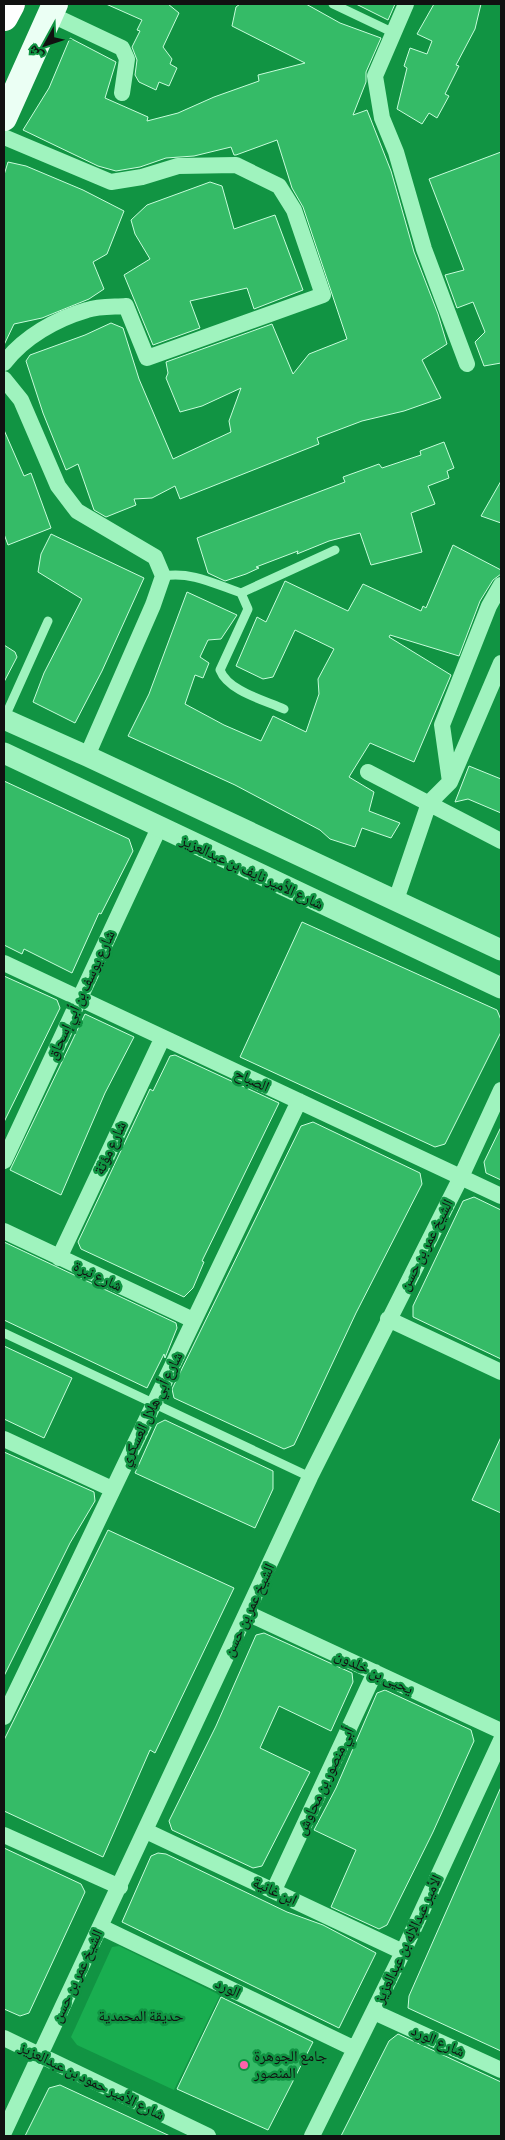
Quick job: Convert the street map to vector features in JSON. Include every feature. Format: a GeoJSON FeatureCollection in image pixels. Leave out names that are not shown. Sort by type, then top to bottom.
{"type":"FeatureCollection","features":[{"type":"Feature","properties":{"kind":"highway"},"geometry":{"type":"LineString","coordinates":[[4,17],[10,4]]}},
{"type":"Feature","properties":{"kind":"main road"},"geometry":{"type":"LineString","coordinates":[[4,118],[53,9]]}},
{"type":"Feature","properties":{"kind":"street"},"geometry":{"type":"LineString","coordinates":[[406,4],[375,76],[382,118],[396,152],[424,248],[467,364]]}},
{"type":"Feature","properties":{"kind":"street"},"geometry":{"type":"LineString","coordinates":[[53,9],[122,48],[127,59],[122,93]]}},
{"type":"Feature","properties":{"kind":"street"},"geometry":{"type":"LineString","coordinates":[[4,137],[111,182],[142,177],[178,166],[236,165],[279,186],[294,210],[323,295],[146,358],[126,306],[89,309],[57,321],[16,347],[4,363]]}},
{"type":"Feature","properties":{"kind":"street"},"geometry":{"type":"LineString","coordinates":[[4,379],[21,400],[58,486],[77,511],[155,557],[163,576],[153,605],[87,756]]}},
{"type":"Feature","properties":{"kind":"street"},"geometry":{"type":"LineString","coordinates":[[450,782],[442,725],[490,606],[501,585]]}},
{"type":"Feature","properties":{"kind":"street"},"geometry":{"type":"LineString","coordinates":[[396,900],[429,803],[450,782],[501,663]]}},
{"type":"Feature","properties":{"kind":"street"},"geometry":{"type":"LineString","coordinates":[[4,719],[501,950]]}},
{"type":"Feature","properties":{"kind":"street","name":"شارع الأمير نايف بن عبدالعزيز"},"geometry":{"type":"LineString","coordinates":[[4,753],[159,828],[501,988]]}},
{"type":"Feature","properties":{"kind":"street"},"geometry":{"type":"LineString","coordinates":[[368,772],[501,840]]}},
{"type":"Feature","properties":{"kind":"street","name":"شارع يوسف بن أبي إسحاق"},"geometry":{"type":"LineString","coordinates":[[4,1161],[159,828]]}},
{"type":"Feature","properties":{"kind":"street","name":"الصباح"},"geometry":{"type":"LineString","coordinates":[[4,963],[162,1039],[501,1196]]}},
{"type":"Feature","properties":{"kind":"street","name":"شارع مؤتة"},"geometry":{"type":"LineString","coordinates":[[59,1258],[162,1039]]}},
{"type":"Feature","properties":{"kind":"street","name":"الشيخ عمر بن حسن"},"geometry":{"type":"LineString","coordinates":[[4,2132],[310,1477],[460,1177],[501,1090]]}},
{"type":"Feature","properties":{"kind":"street","name":"شارع أبي هلال العسكري"},"geometry":{"type":"LineString","coordinates":[[4,1717],[299,1101]]}},
{"type":"Feature","properties":{"kind":"street","name":"شارع نبرة"},"geometry":{"type":"LineString","coordinates":[[4,1231],[193,1320]]}},
{"type":"Feature","properties":{"kind":"street"},"geometry":{"type":"LineString","coordinates":[[388,1319],[501,1372]]}},
{"type":"Feature","properties":{"kind":"street"},"geometry":{"type":"LineString","coordinates":[[4,1439],[112,1489]]}},
{"type":"Feature","properties":{"kind":"street","name":"يحيى بن خلدون"},"geometry":{"type":"LineString","coordinates":[[247,1613],[501,1731]]}},
{"type":"Feature","properties":{"kind":"street","name":"أبي منصور بن محاوش"},"geometry":{"type":"LineString","coordinates":[[274,1890],[375,1672]]}},
{"type":"Feature","properties":{"kind":"street","name":"الأمير عبدالإله بن عبدالعزيز"},"geometry":{"type":"LineString","coordinates":[[312,2136],[403,1952],[501,1740]]}},
{"type":"Feature","properties":{"kind":"street","name":"ابن غانية"},"geometry":{"type":"LineString","coordinates":[[146,1831],[403,1952]]}},
{"type":"Feature","properties":{"kind":"street"},"geometry":{"type":"LineString","coordinates":[[4,1835],[120,1887]]}},
{"type":"Feature","properties":{"kind":"street","name":"الورد"},"geometry":{"type":"LineString","coordinates":[[101,1927],[355,2049]]}},
{"type":"Feature","properties":{"kind":"street","name":"شارع الورد"},"geometry":{"type":"LineString","coordinates":[[374,2012],[501,2070]]}},
{"type":"Feature","properties":{"kind":"street","name":"شارع الأمير حمود بن عبدالعزيز"},"geometry":{"type":"LineString","coordinates":[[4,2038],[208,2136]]}},
{"type":"Feature","properties":{"kind":"lane"},"geometry":{"type":"LineString","coordinates":[[333,4],[394,33]]}},
{"type":"Feature","properties":{"kind":"lane"},"geometry":{"type":"LineString","coordinates":[[163,576],[179,573],[189,575],[241,593],[335,550]]}},
{"type":"Feature","properties":{"kind":"lane"},"geometry":{"type":"LineString","coordinates":[[241,593],[248,609],[220,670],[223,677],[231,684],[284,709]]}},
{"type":"Feature","properties":{"kind":"lane"},"geometry":{"type":"LineString","coordinates":[[4,719],[48,621]]}},
{"type":"Feature","properties":{"kind":"lane"},"geometry":{"type":"LineString","coordinates":[[4,1333],[310,1477]]}},
{"type":"Feature","properties":{"kind":"green space","name":"حديقة المحمدية"},"geometry":{"type":"Polygon","coordinates":[[[119,1946],[220,1995],[174,2090],[77,2045],[71,2037],[112,1947],[119,1946]]]}},
{"type":"Feature","properties":{"kind":"building"},"geometry":{"type":"Polygon","coordinates":[[[106,4],[168,4],[179,13],[163,47],[172,59],[170,64],[177,68],[169,86],[159,82],[156,90],[139,82],[135,75],[137,60],[132,47],[140,31],[137,30],[142,20],[106,4]]]}},
{"type":"Feature","properties":{"kind":"building"},"geometry":{"type":"Polygon","coordinates":[[[240,4],[306,4],[340,23],[381,38],[366,72],[366,82],[353,115],[367,110],[391,171],[414,252],[438,314],[447,344],[422,360],[441,398],[404,411],[362,421],[317,438],[319,444],[180,499],[175,486],[152,498],[134,499],[136,505],[106,517],[94,510],[78,464],[66,470],[43,413],[26,361],[30,355],[85,335],[111,323],[123,328],[139,379],[173,459],[231,432],[229,421],[241,388],[202,406],[180,412],[166,378],[168,373],[166,362],[272,324],[293,374],[309,354],[347,339],[303,207],[292,188],[277,140],[236,155],[234,155],[231,147],[194,156],[166,158],[140,167],[116,171],[98,166],[23,130],[49,88],[70,38],[116,62],[105,98],[148,117],[147,121],[178,113],[214,97],[259,81],[258,75],[305,63],[232,26],[236,7],[240,4]]]}},
{"type":"Feature","properties":{"kind":"building"},"geometry":{"type":"Polygon","coordinates":[[[356,4],[395,4],[388,20],[356,4]]]}},
{"type":"Feature","properties":{"kind":"building"},"geometry":{"type":"Polygon","coordinates":[[[434,4],[481,4],[475,29],[456,65],[459,66],[445,94],[449,96],[437,118],[429,113],[422,124],[397,109],[407,68],[404,66],[410,48],[427,54],[432,41],[417,34],[434,4]]]}},
{"type":"Feature","properties":{"kind":"building"},"geometry":{"type":"Polygon","coordinates":[[[501,152],[501,363],[484,366],[475,342],[485,332],[473,302],[457,308],[445,275],[464,270],[429,179],[501,152]]]}},
{"type":"Feature","properties":{"kind":"building"},"geometry":{"type":"Polygon","coordinates":[[[8,162],[26,166],[83,190],[124,211],[107,254],[93,262],[104,289],[89,299],[42,318],[14,324],[4,345],[4,175],[8,162]]]}},
{"type":"Feature","properties":{"kind":"building"},"geometry":{"type":"Polygon","coordinates":[[[210,182],[222,186],[234,229],[275,215],[303,290],[254,309],[247,288],[190,301],[200,328],[153,345],[124,275],[150,259],[135,234],[131,220],[147,205],[210,182]]]}},
{"type":"Feature","properties":{"kind":"building"},"geometry":{"type":"Polygon","coordinates":[[[4,430],[24,476],[31,473],[51,528],[8,545],[4,534],[4,430]]]}},
{"type":"Feature","properties":{"kind":"building"},"geometry":{"type":"Polygon","coordinates":[[[444,442],[454,468],[447,471],[449,478],[428,486],[435,504],[411,513],[422,552],[371,565],[360,533],[329,541],[297,554],[298,551],[256,567],[259,568],[246,574],[225,581],[208,573],[197,538],[345,482],[343,477],[379,464],[382,468],[421,455],[420,451],[444,442]]]}},
{"type":"Feature","properties":{"kind":"building"},"geometry":{"type":"Polygon","coordinates":[[[501,481],[501,523],[481,516],[501,481]]]}},
{"type":"Feature","properties":{"kind":"building"},"geometry":{"type":"Polygon","coordinates":[[[51,534],[144,578],[102,671],[75,723],[33,702],[44,673],[82,599],[38,572],[41,554],[51,534]]]}},
{"type":"Feature","properties":{"kind":"building"},"geometry":{"type":"Polygon","coordinates":[[[453,545],[501,570],[501,574],[493,580],[480,601],[459,656],[390,635],[389,637],[451,675],[414,762],[370,743],[349,777],[374,792],[369,811],[400,823],[391,838],[362,828],[355,847],[330,839],[320,830],[235,785],[128,736],[149,694],[187,592],[237,615],[221,639],[208,640],[200,657],[209,663],[203,678],[195,675],[185,704],[224,725],[261,741],[273,716],[306,732],[319,694],[318,679],[334,649],[295,630],[273,677],[263,679],[236,666],[257,617],[266,622],[285,581],[348,611],[363,584],[421,611],[423,606],[426,608],[453,545]]]}},
{"type":"Feature","properties":{"kind":"building"},"geometry":{"type":"Polygon","coordinates":[[[4,645],[15,652],[17,657],[4,682],[4,645]]]}},
{"type":"Feature","properties":{"kind":"building"},"geometry":{"type":"Polygon","coordinates":[[[469,766],[501,779],[501,813],[468,799],[455,802],[469,766]]]}},
{"type":"Feature","properties":{"kind":"building"},"geometry":{"type":"Polygon","coordinates":[[[4,781],[129,839],[133,851],[101,914],[99,913],[72,973],[24,949],[22,954],[4,945],[4,781]]]}},
{"type":"Feature","properties":{"kind":"building"},"geometry":{"type":"Polygon","coordinates":[[[302,922],[497,1010],[501,1020],[501,1032],[445,1144],[435,1147],[240,1057],[302,922]]]}},
{"type":"Feature","properties":{"kind":"building"},"geometry":{"type":"Polygon","coordinates":[[[4,976],[57,1000],[60,1008],[4,1122],[4,976]]]}},
{"type":"Feature","properties":{"kind":"building"},"geometry":{"type":"Polygon","coordinates":[[[85,1014],[134,1037],[105,1093],[61,1195],[10,1170],[85,1014]]]}},
{"type":"Feature","properties":{"kind":"building"},"geometry":{"type":"Polygon","coordinates":[[[175,1055],[279,1103],[202,1261],[204,1262],[193,1288],[184,1297],[81,1249],[78,1242],[150,1089],[153,1091],[170,1056],[175,1055]]]}},
{"type":"Feature","properties":{"kind":"building"},"geometry":{"type":"Polygon","coordinates":[[[313,1122],[420,1173],[422,1184],[356,1313],[294,1445],[284,1449],[174,1398],[172,1389],[301,1126],[313,1122]]]}},
{"type":"Feature","properties":{"kind":"building"},"geometry":{"type":"Polygon","coordinates":[[[501,1127],[501,1180],[486,1173],[484,1162],[501,1127]]]}},
{"type":"Feature","properties":{"kind":"building"},"geometry":{"type":"Polygon","coordinates":[[[474,1197],[501,1210],[501,1359],[413,1317],[413,1306],[463,1201],[474,1197]]]}},
{"type":"Feature","properties":{"kind":"building"},"geometry":{"type":"Polygon","coordinates":[[[4,1242],[176,1323],[177,1328],[165,1358],[164,1354],[147,1388],[4,1320],[4,1242]]]}},
{"type":"Feature","properties":{"kind":"building"},"geometry":{"type":"Polygon","coordinates":[[[4,1346],[72,1378],[44,1438],[4,1419],[4,1346]]]}},
{"type":"Feature","properties":{"kind":"building"},"geometry":{"type":"Polygon","coordinates":[[[165,1420],[273,1471],[273,1489],[255,1528],[135,1473],[157,1424],[165,1420]]]}},
{"type":"Feature","properties":{"kind":"building"},"geometry":{"type":"Polygon","coordinates":[[[501,1437],[501,1513],[472,1500],[501,1437]]]}},
{"type":"Feature","properties":{"kind":"building"},"geometry":{"type":"Polygon","coordinates":[[[4,1452],[94,1492],[95,1501],[70,1543],[4,1676],[4,1452]]]}},
{"type":"Feature","properties":{"kind":"building"},"geometry":{"type":"Polygon","coordinates":[[[108,1530],[234,1588],[155,1753],[150,1750],[103,1857],[4,1811],[4,1740],[108,1530]]]}},
{"type":"Feature","properties":{"kind":"building"},"geometry":{"type":"Polygon","coordinates":[[[264,1633],[352,1673],[353,1682],[331,1731],[279,1706],[260,1748],[310,1772],[262,1866],[253,1868],[172,1830],[169,1821],[216,1726],[256,1635],[264,1633]]]}},
{"type":"Feature","properties":{"kind":"building"},"geometry":{"type":"Polygon","coordinates":[[[385,1690],[471,1730],[474,1741],[433,1832],[387,1925],[379,1929],[331,1907],[356,1850],[314,1830],[336,1788],[377,1693],[385,1690]]]}},
{"type":"Feature","properties":{"kind":"building"},"geometry":{"type":"Polygon","coordinates":[[[501,1787],[501,2051],[408,2008],[409,1996],[501,1787]]]}},
{"type":"Feature","properties":{"kind":"building"},"geometry":{"type":"Polygon","coordinates":[[[4,1848],[81,1884],[85,1892],[29,2013],[20,2016],[4,2009],[4,1848]]]}},
{"type":"Feature","properties":{"kind":"building"},"geometry":{"type":"Polygon","coordinates":[[[158,1853],[166,1854],[287,1912],[323,1925],[376,1953],[339,2028],[122,1922],[151,1856],[158,1853]]]}},
{"type":"Feature","properties":{"kind":"building","name":"جامع الجوهرة المنصور"},"geometry":{"type":"Polygon","coordinates":[[[221,1997],[313,2042],[268,2130],[177,2089],[221,1997]]]}},
{"type":"Feature","properties":{"kind":"building"},"geometry":{"type":"Polygon","coordinates":[[[398,2034],[501,2082],[501,2136],[341,2136],[389,2041],[398,2034]]]}},
{"type":"Feature","properties":{"kind":"building"},"geometry":{"type":"Polygon","coordinates":[[[60,2085],[170,2136],[25,2136],[49,2088],[60,2085]]]}},
{"type":"Feature","properties":{"kind":"place","name":"جامع الجوهرة المنصور"},"geometry":{"type":"Point","coordinates":[244,2065]}}]}
